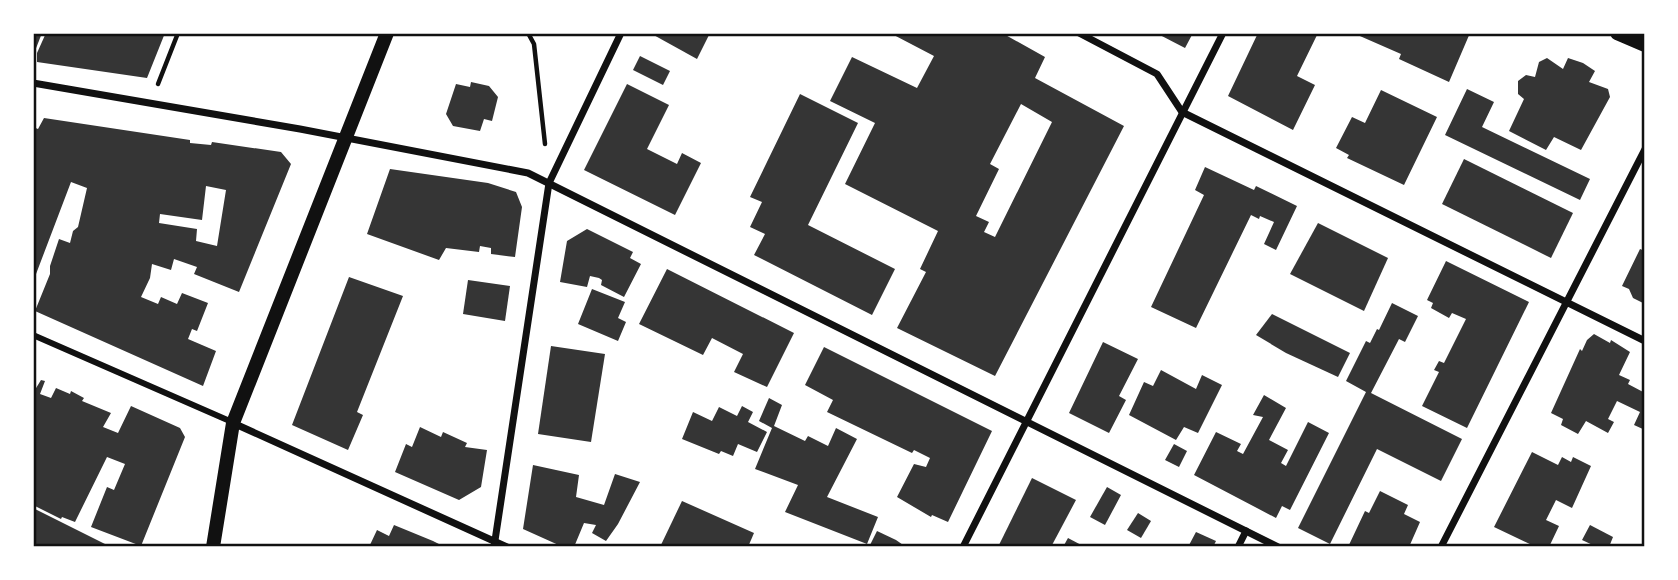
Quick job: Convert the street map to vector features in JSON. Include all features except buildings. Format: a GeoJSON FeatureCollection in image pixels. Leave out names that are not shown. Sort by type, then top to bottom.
{"type":"FeatureCollection","features":[{"type":"Feature","properties":{"kind":"main road"},"geometry":{"type":"LineString","coordinates":[[213,547],[233,423],[387,33]]}},
{"type":"Feature","properties":{"kind":"main road"},"geometry":{"type":"LineString","coordinates":[[1618,33],[1645,45]]}},
{"type":"Feature","properties":{"kind":"street"},"geometry":{"type":"LineString","coordinates":[[495,544],[549,183],[621,33]]}},
{"type":"Feature","properties":{"kind":"street"},"geometry":{"type":"LineString","coordinates":[[1079,33],[1157,74],[1182,112],[1645,341]]}},
{"type":"Feature","properties":{"kind":"street"},"geometry":{"type":"LineString","coordinates":[[962,547],[1223,33]]}},
{"type":"Feature","properties":{"kind":"street"},"geometry":{"type":"LineString","coordinates":[[33,83],[528,173],[1278,547]]}},
{"type":"Feature","properties":{"kind":"street"},"geometry":{"type":"LineString","coordinates":[[1441,547],[1645,149]]}},
{"type":"Feature","properties":{"kind":"street"},"geometry":{"type":"LineString","coordinates":[[33,335],[233,423],[495,544],[507,547]]}},
{"type":"Feature","properties":{"kind":"street"},"geometry":{"type":"LineString","coordinates":[[1238,547],[1246,531]]}},
{"type":"Feature","properties":{"kind":"path"},"geometry":{"type":"LineString","coordinates":[[150,104],[178,33]]}},
{"type":"Feature","properties":{"kind":"path"},"geometry":{"type":"LineString","coordinates":[[528,33],[534,44],[549,183]]}}]}
